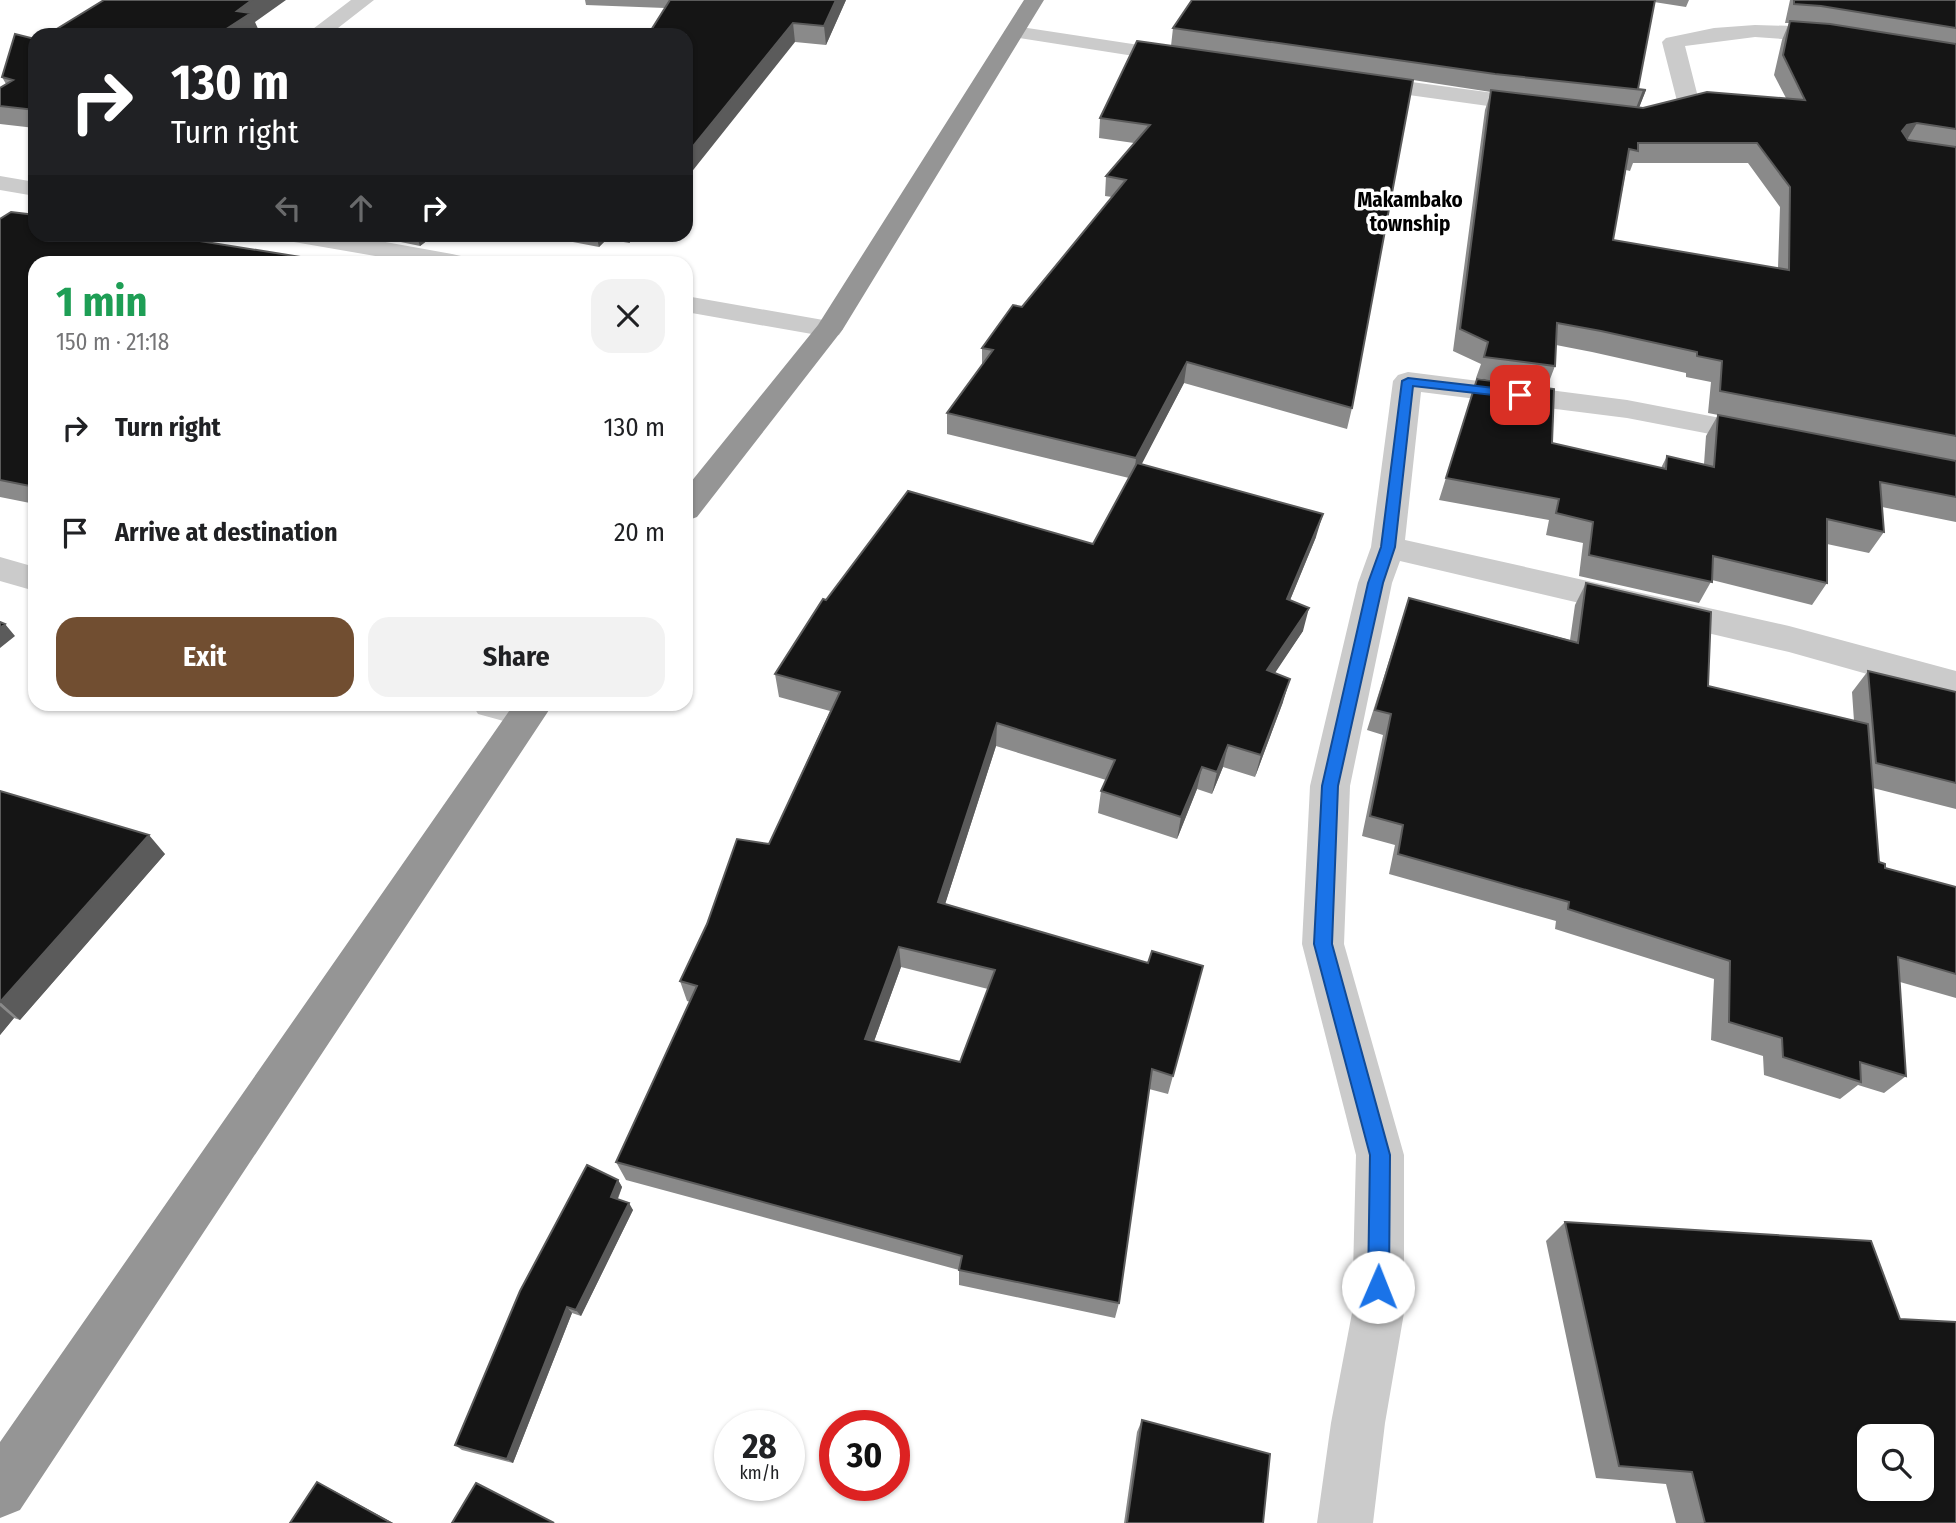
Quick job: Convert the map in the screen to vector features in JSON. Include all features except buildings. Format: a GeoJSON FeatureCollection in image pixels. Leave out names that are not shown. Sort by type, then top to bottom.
{"type":"FeatureCollection","features":[{"type":"Feature","properties":{"kind":"highway"},"geometry":{"type":"LineString","coordinates":[[693,501],[829,330],[1034,0]]}},
{"type":"Feature","properties":{"kind":"highway"},"geometry":{"type":"LineString","coordinates":[[0,1490],[514,711]]}},
{"type":"Feature","properties":{"kind":"street"},"geometry":{"type":"LineString","coordinates":[[325,28],[364,0]]}},
{"type":"Feature","properties":{"kind":"street"},"geometry":{"type":"LineString","coordinates":[[1622,116],[1636,118],[1689,105],[1673,42],[1712,33],[1763,29],[1790,21],[1861,41]]}},
{"type":"Feature","properties":{"kind":"street"},"geometry":{"type":"LineString","coordinates":[[1014,32],[1204,61]]}},
{"type":"Feature","properties":{"kind":"street"},"geometry":{"type":"LineString","coordinates":[[1333,79],[1556,108]]}},
{"type":"Feature","properties":{"kind":"street"},"geometry":{"type":"LineString","coordinates":[[0,183],[28,188]]}},
{"type":"Feature","properties":{"kind":"street"},"geometry":{"type":"LineString","coordinates":[[339,242],[418,256]]}},
{"type":"Feature","properties":{"kind":"street"},"geometry":{"type":"LineString","coordinates":[[693,305],[829,330]]}},
{"type":"Feature","properties":{"kind":"street"},"geometry":{"type":"LineString","coordinates":[[1345,1523],[1358,1423],[1378,1313],[1380,1155],[1323,944],[1330,786],[1376,583],[1388,547],[1408,381],[1627,409],[1786,440]]}},
{"type":"Feature","properties":{"kind":"street"},"geometry":{"type":"LineString","coordinates":[[1388,547],[1789,639],[1956,685]]}},
{"type":"Feature","properties":{"kind":"street"},"geometry":{"type":"LineString","coordinates":[[0,569],[28,577]]}},
{"type":"Feature","properties":{"kind":"district","name":"Makambako township"},"geometry":{"type":"Point","coordinates":[1410,212]}},
{"type":"Feature","properties":{"kind":"route"},"geometry":{"type":"LineString","coordinates":[[1378,1287],[1380,1155],[1323,944],[1330,786],[1376,583],[1388,547],[1408,381],[1520,395]]}}]}
